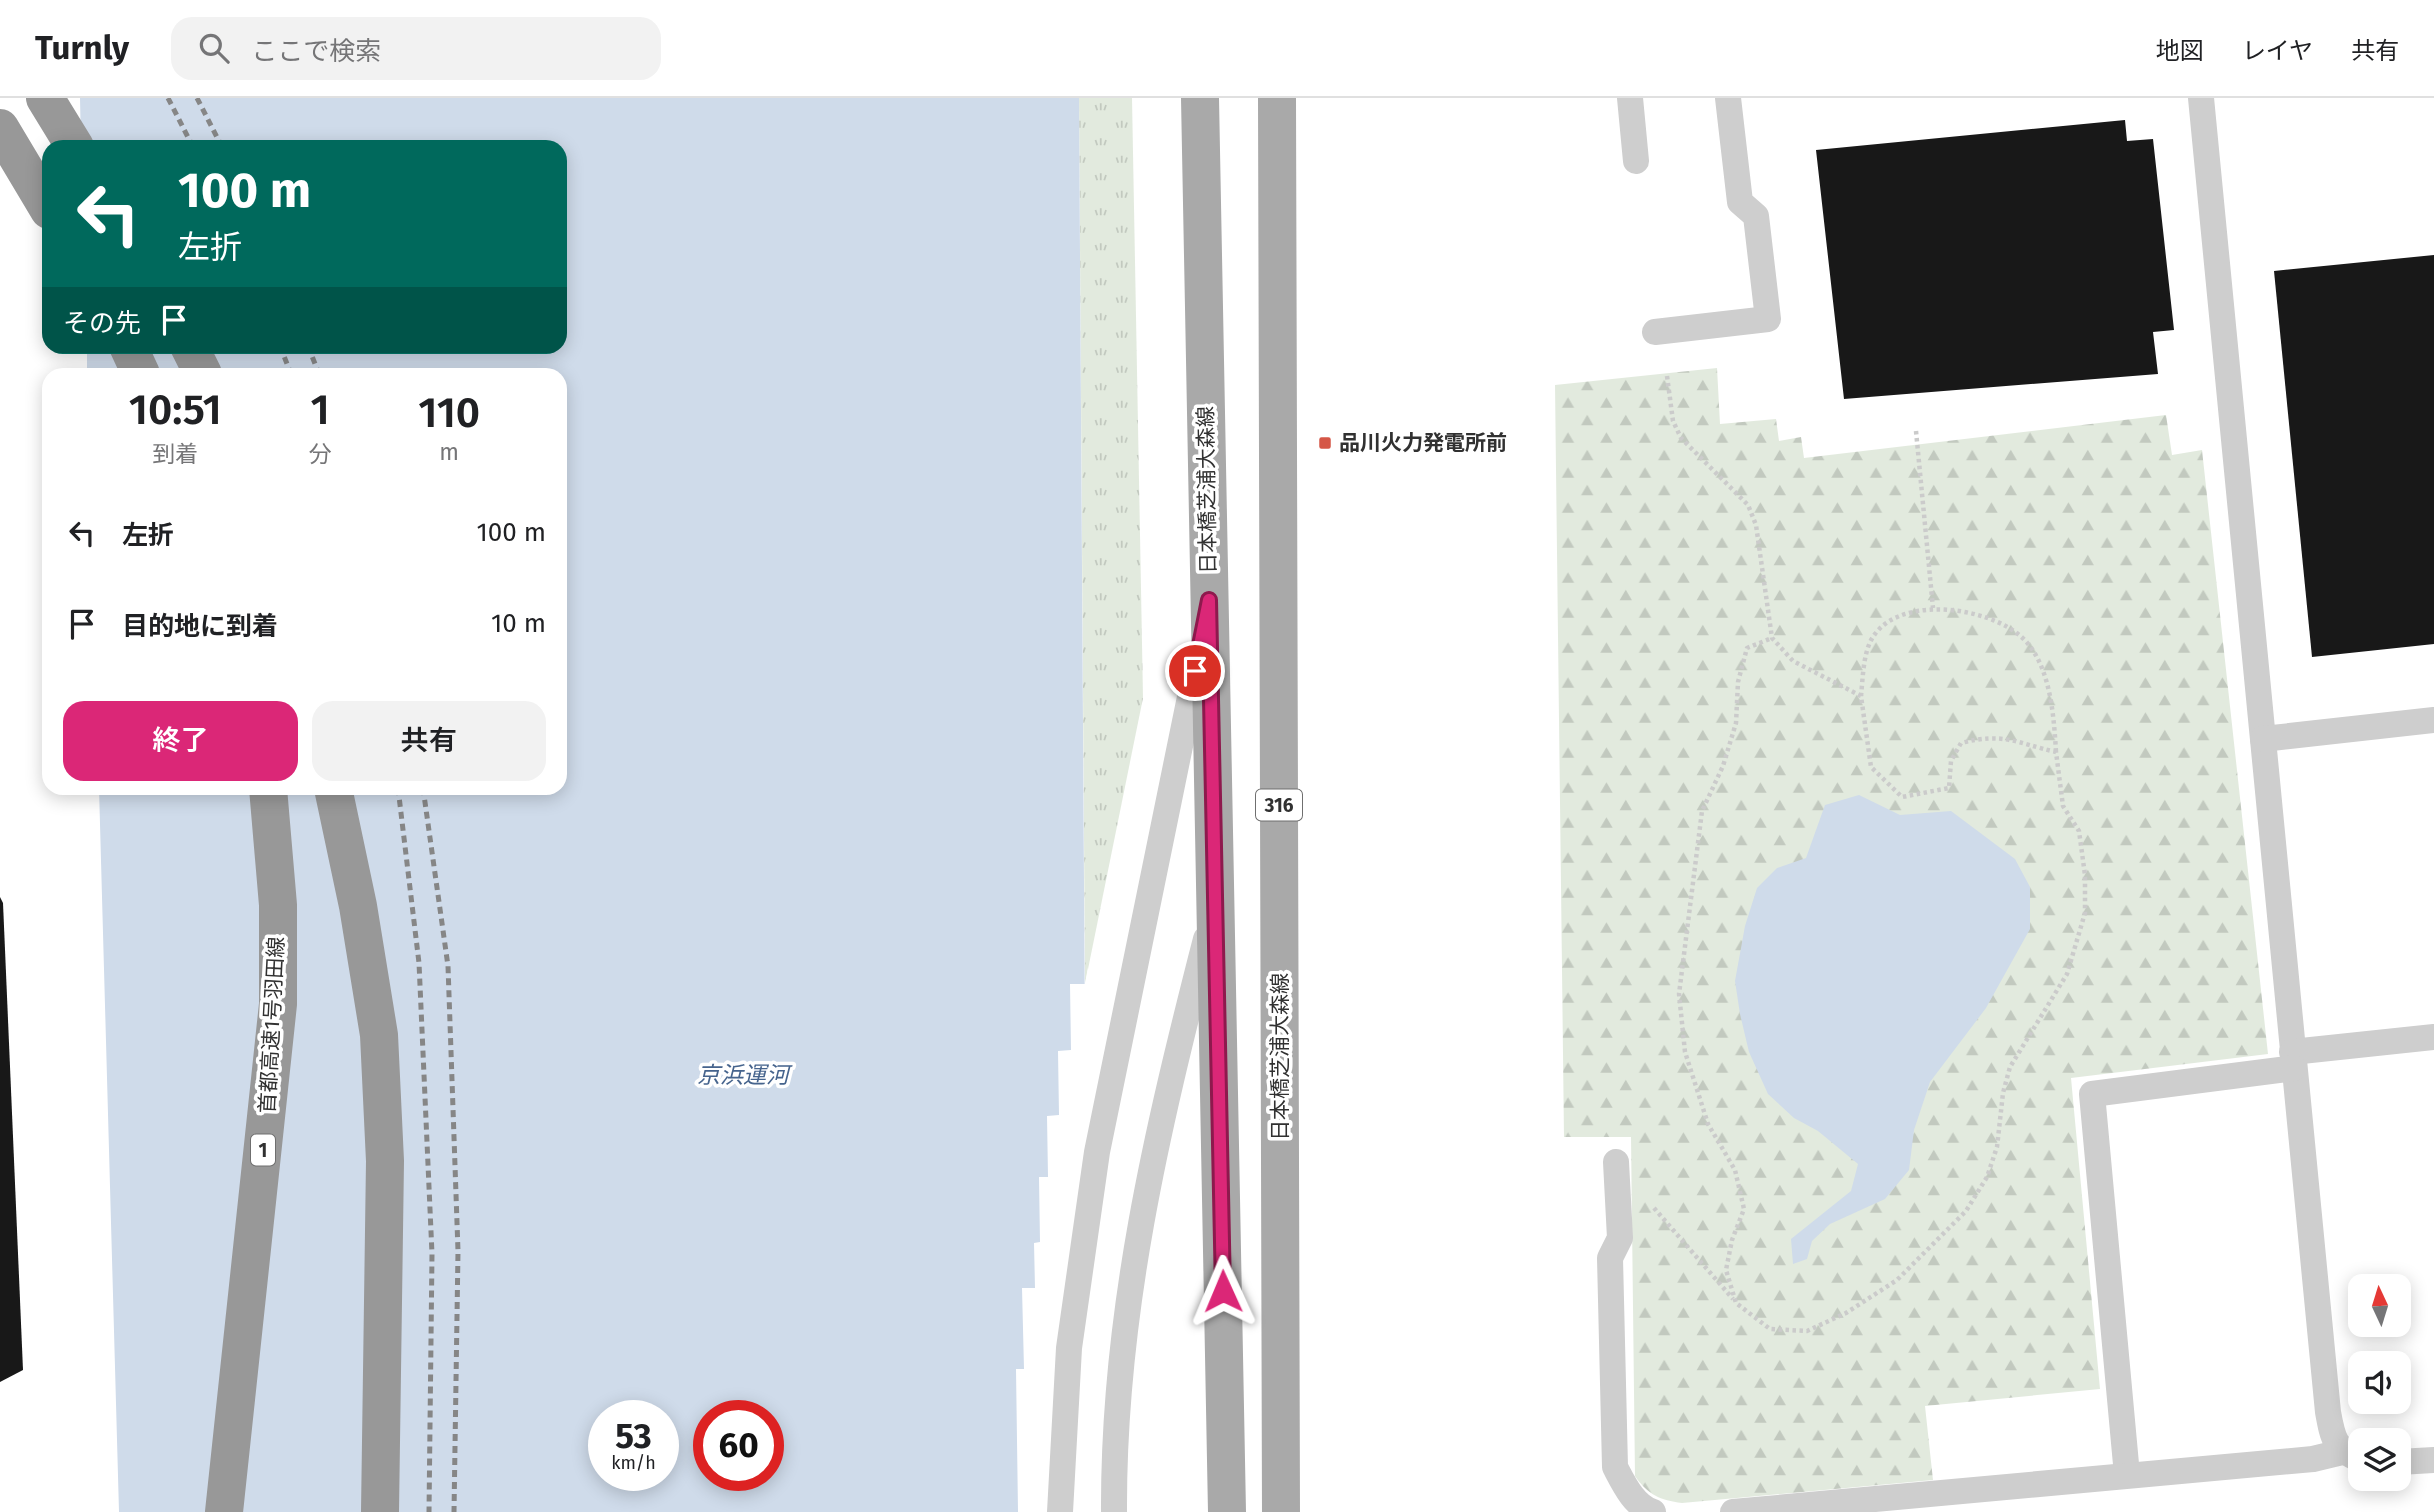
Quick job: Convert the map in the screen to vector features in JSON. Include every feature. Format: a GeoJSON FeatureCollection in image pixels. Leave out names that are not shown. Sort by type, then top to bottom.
{"type":"FeatureCollection","features":[{"type":"Feature","properties":{"kind":"highway"},"geometry":{"type":"LineString","coordinates":[[45,98],[71,140]]}},
{"type":"Feature","properties":{"kind":"highway"},"geometry":{"type":"LineString","coordinates":[[0,128],[42,198]]}},
{"type":"Feature","properties":{"kind":"highway","name":"首都高速1号羽田線"},"geometry":{"type":"LineString","coordinates":[[224,1512],[278,1004],[278,905],[269,795]]}},
{"type":"Feature","properties":{"kind":"highway"},"geometry":{"type":"LineString","coordinates":[[335,795],[358,906],[379,1035],[385,1161],[380,1512]]}},
{"type":"Feature","properties":{"kind":"main road","name":"日本橋芝浦大森線"},"geometry":{"type":"LineString","coordinates":[[1200,98],[1227,1512]]}},
{"type":"Feature","properties":{"kind":"main road","name":"日本橋芝浦大森線"},"geometry":{"type":"LineString","coordinates":[[1277,98],[1281,1512]]}},
{"type":"Feature","properties":{"kind":"lane"},"geometry":{"type":"LineString","coordinates":[[1630,98],[1636,161]]}},
{"type":"Feature","properties":{"kind":"lane"},"geometry":{"type":"LineString","coordinates":[[1655,331],[1768,318],[1756,216],[1740,202],[1728,98]]}},
{"type":"Feature","properties":{"kind":"lane"},"geometry":{"type":"LineString","coordinates":[[2201,98],[2328,1412],[2332,1436],[2348,1453]]}},
{"type":"Feature","properties":{"kind":"lane"},"geometry":{"type":"LineString","coordinates":[[1060,1512],[1069,1348],[1097,1152],[1209,600]]}},
{"type":"Feature","properties":{"kind":"lane"},"geometry":{"type":"LineString","coordinates":[[2263,739],[2434,720]]}},
{"type":"Feature","properties":{"kind":"lane"},"geometry":{"type":"LineString","coordinates":[[1114,1512],[1117,1395],[1135,1247],[1166,1097],[1215,904]]}},
{"type":"Feature","properties":{"kind":"lane"},"geometry":{"type":"LineString","coordinates":[[2127,1475],[2092,1094],[2434,1037]]}},
{"type":"Feature","properties":{"kind":"lane"},"geometry":{"type":"LineString","coordinates":[[1616,1162],[1620,1237],[1611,1258],[1615,1467],[1627,1491],[1647,1510],[1653,1512]]}},
{"type":"Feature","properties":{"kind":"lane"},"geometry":{"type":"LineString","coordinates":[[1733,1512],[2348,1456]]}},
{"type":"Feature","properties":{"kind":"lane"},"geometry":{"type":"LineString","coordinates":[[2411,1461],[2434,1460]]}},
{"type":"Feature","properties":{"kind":"path"},"geometry":{"type":"LineString","coordinates":[[1667,376],[1673,421],[1681,438],[1748,505],[1756,526],[1772,638],[1793,661],[1861,696]]}},
{"type":"Feature","properties":{"kind":"path"},"geometry":{"type":"LineString","coordinates":[[1916,431],[1933,608]]}},
{"type":"Feature","properties":{"kind":"path"},"geometry":{"type":"LineString","coordinates":[[1616,1162],[1736,1303],[1770,1329],[1807,1331],[1846,1313],[1897,1280],[1966,1211],[1987,1177],[1997,1147],[2003,1093],[2010,1067],[2067,974],[2085,913],[2085,875],[2079,831],[2063,806],[2054,719],[2044,675],[2029,644],[2005,625],[1976,614],[1933,608],[1897,617],[1875,634],[1864,665],[1861,696],[1871,767],[1902,797],[1950,788],[1951,761],[1961,743],[1984,737],[2012,738],[2056,752]]}},
{"type":"Feature","properties":{"kind":"path"},"geometry":{"type":"LineString","coordinates":[[1736,1303],[1726,1270],[1732,1240],[1744,1209],[1735,1170],[1708,1124],[1685,1052],[1679,994],[1702,811],[1723,766],[1736,723],[1738,682],[1747,648],[1772,638]]}},
{"type":"Feature","properties":{"kind":"green space"},"geometry":{"type":"Polygon","coordinates":[[[1079,98],[1132,98],[1143,698],[1085,984],[1079,98]]]}},
{"type":"Feature","properties":{"kind":"green space"},"geometry":{"type":"Polygon","coordinates":[[[1717,368],[1720,424],[1776,419],[1779,441],[1801,437],[1804,458],[2166,415],[2172,455],[2202,450],[2268,1054],[2071,1078],[2100,1389],[1925,1406],[1933,1480],[1682,1503],[1655,1496],[1635,1476],[1631,1137],[1564,1137],[1555,385],[1717,368]]]}},
{"type":"Feature","properties":{"kind":"water","name":"京浜運河"},"geometry":{"type":"Polygon","coordinates":[[[80,98],[1079,98],[1088,1512],[119,1512],[99,795],[567,795],[567,368],[87,368],[87,354],[567,354],[567,140],[81,140],[80,98]]]}},
{"type":"Feature","properties":{"kind":"water"},"geometry":{"type":"Polygon","coordinates":[[[1859,795],[1900,815],[1951,811],[2015,859],[2030,887],[2030,929],[1986,1008],[1930,1082],[1914,1130],[1909,1170],[1885,1199],[1830,1224],[1812,1241],[1807,1259],[1793,1264],[1791,1239],[1851,1191],[1858,1164],[1818,1131],[1794,1118],[1768,1094],[1749,1052],[1735,981],[1745,926],[1757,888],[1777,868],[1806,858],[1825,805],[1859,795]]]}},
{"type":"Feature","properties":{"kind":"pier"},"geometry":{"type":"Polygon","coordinates":[[[1088,967],[1092,1512],[1018,1512],[1016,1369],[1024,1369],[1022,1288],[1035,1288],[1034,1243],[1040,1242],[1039,1177],[1048,1177],[1047,1116],[1059,1115],[1058,1051],[1071,1050],[1070,984],[1085,984],[1088,967]]]}},
{"type":"Feature","properties":{"kind":"building"},"geometry":{"type":"Polygon","coordinates":[[[2125,120],[2127,141],[2153,139],[2174,330],[2153,332],[2158,374],[1844,399],[1816,150],[2125,120]]]}},
{"type":"Feature","properties":{"kind":"building"},"geometry":{"type":"Polygon","coordinates":[[[2434,255],[2434,644],[2312,657],[2274,271],[2434,255]]]}},
{"type":"Feature","properties":{"kind":"building"},"geometry":{"type":"Polygon","coordinates":[[[0,897],[3,903],[23,1370],[0,1382],[0,897]]]}},
{"type":"Feature","properties":{"kind":"railway"},"geometry":{"type":"LineString","coordinates":[[168,98],[189,140]]}},
{"type":"Feature","properties":{"kind":"railway"},"geometry":{"type":"LineString","coordinates":[[197,98],[218,140]]}},
{"type":"Feature","properties":{"kind":"railway"},"geometry":{"type":"LineString","coordinates":[[283,354],[289,368]]}},
{"type":"Feature","properties":{"kind":"railway"},"geometry":{"type":"LineString","coordinates":[[311,354],[317,368]]}},
{"type":"Feature","properties":{"kind":"railway"},"geometry":{"type":"LineString","coordinates":[[399,795],[419,963],[432,1254],[429,1512]]}},
{"type":"Feature","properties":{"kind":"railway"},"geometry":{"type":"LineString","coordinates":[[424,795],[448,966],[458,1251],[454,1512]]}},
{"type":"Feature","properties":{"kind":"place","name":"品川火力発電所前"},"geometry":{"type":"Point","coordinates":[1325,443]}},
{"type":"Feature","properties":{"kind":"route"},"geometry":{"type":"LineString","coordinates":[[1195,671],[1209,600],[1223,1291]]}}]}
